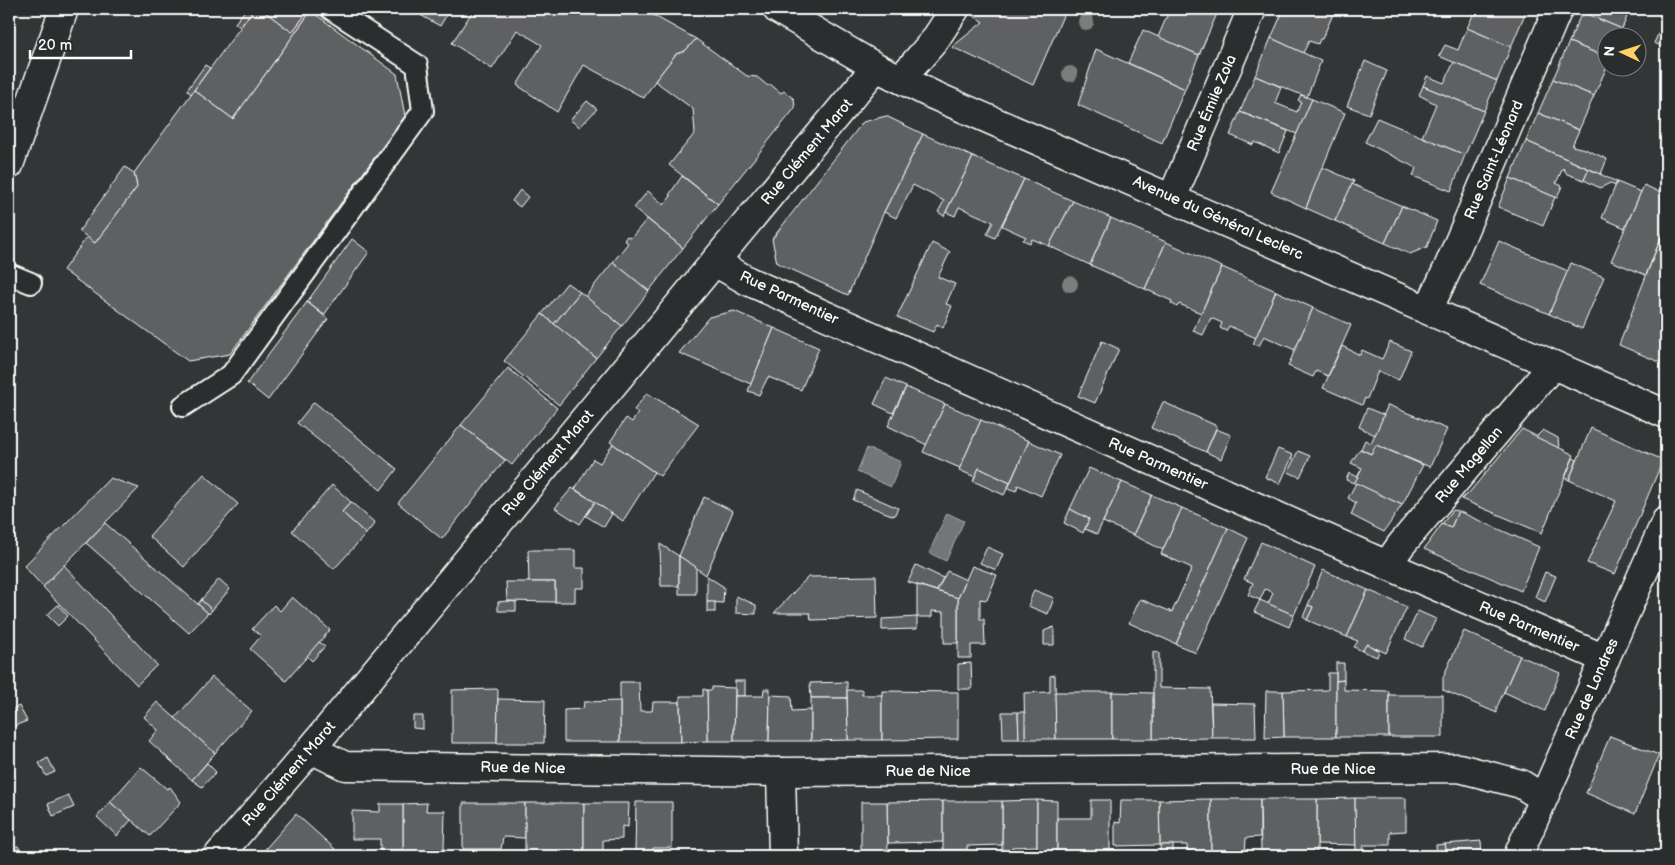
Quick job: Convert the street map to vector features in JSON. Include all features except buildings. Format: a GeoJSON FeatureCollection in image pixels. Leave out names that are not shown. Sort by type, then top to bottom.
{"type":"FeatureCollection","features":[{"type":"Feature","properties":{"kind":"street"},"geometry":{"type":"LineString","coordinates":[[9,165],[14,136],[64,9]]}},
{"type":"Feature","properties":{"kind":"street","name":"Avenue du Général Leclerc"},"geometry":{"type":"LineString","coordinates":[[777,9],[876,67],[933,95],[1666,414]]}},
{"type":"Feature","properties":{"kind":"street"},"geometry":{"type":"LineString","coordinates":[[901,79],[934,41],[955,9]]}},
{"type":"Feature","properties":{"kind":"street","name":"Rue Émile Zola"},"geometry":{"type":"LineString","coordinates":[[1172,198],[1252,9]]}},
{"type":"Feature","properties":{"kind":"street","name":"Rue Saint-Léonard"},"geometry":{"type":"LineString","coordinates":[[1428,310],[1447,270],[1558,9]]}},
{"type":"Feature","properties":{"kind":"street","name":"Rue Clément Marot"},"geometry":{"type":"LineString","coordinates":[[218,856],[311,749],[876,67]]}},
{"type":"Feature","properties":{"kind":"street","name":"Rue Parmentier"},"geometry":{"type":"LineString","coordinates":[[715,262],[757,285],[1388,566],[1605,659]]}},
{"type":"Feature","properties":{"kind":"street","name":"Rue Magellan"},"geometry":{"type":"LineString","coordinates":[[1388,566],[1401,545],[1553,365]]}},
{"type":"Feature","properties":{"kind":"street","name":"Rue de Londres"},"geometry":{"type":"LineString","coordinates":[[1519,856],[1666,521]]}},
{"type":"Feature","properties":{"kind":"street","name":"Rue de Nice"},"geometry":{"type":"LineString","coordinates":[[311,749],[345,766],[781,772],[1459,768],[1521,784],[1543,798]]}},
{"type":"Feature","properties":{"kind":"street"},"geometry":{"type":"LineString","coordinates":[[781,772],[783,856]]}},
{"type":"Feature","properties":{"kind":"lane"},"geometry":{"type":"LineString","coordinates":[[183,406],[231,375],[423,111],[416,66],[331,9]]}},
{"type":"Feature","properties":{"kind":"lane"},"geometry":{"type":"LineString","coordinates":[[9,274],[31,283]]}},
{"type":"Feature","properties":{"kind":"shaded area"},"geometry":{"type":"Polygon","coordinates":[[[867,448],[901,462],[891,487],[857,472],[867,448]]]}},
{"type":"Feature","properties":{"kind":"shaded area"},"geometry":{"type":"Polygon","coordinates":[[[947,513],[964,521],[946,561],[929,553],[947,513]]]}}]}
